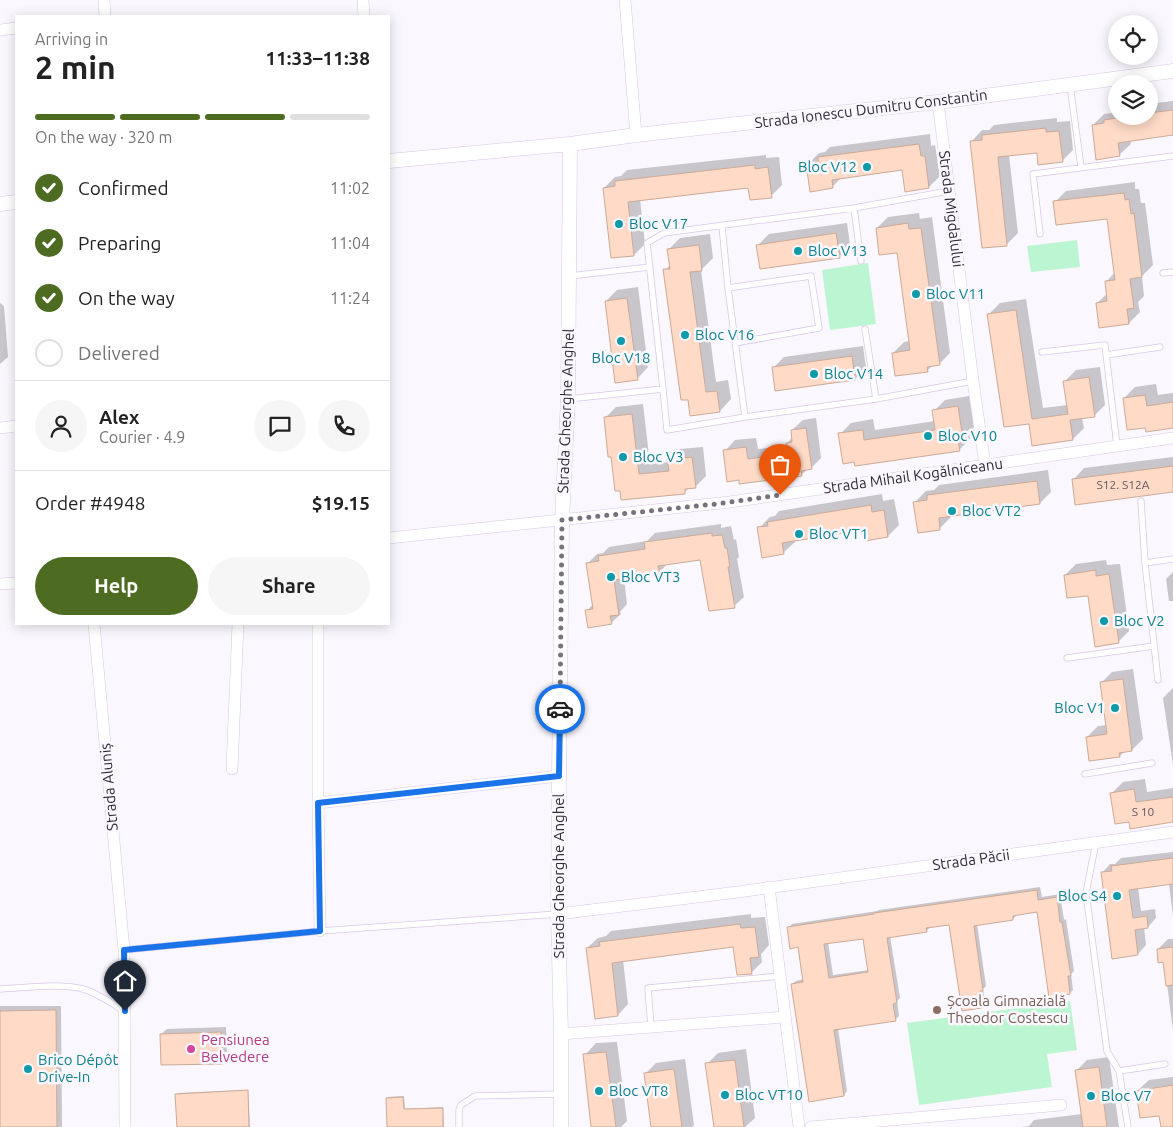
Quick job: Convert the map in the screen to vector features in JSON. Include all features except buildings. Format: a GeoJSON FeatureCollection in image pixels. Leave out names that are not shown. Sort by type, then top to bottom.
{"type":"FeatureCollection","features":[{"type":"Feature","properties":{"kind":"street"},"geometry":{"type":"LineString","coordinates":[[104,0],[105,15]]}},
{"type":"Feature","properties":{"kind":"street"},"geometry":{"type":"LineString","coordinates":[[363,0],[364,15]]}},
{"type":"Feature","properties":{"kind":"street"},"geometry":{"type":"LineString","coordinates":[[625,0],[636,135]]}},
{"type":"Feature","properties":{"kind":"street"},"geometry":{"type":"LineString","coordinates":[[0,30],[15,28]]}},
{"type":"Feature","properties":{"kind":"street","name":"Strada Ionescu Dumitru Constantin"},"geometry":{"type":"LineString","coordinates":[[390,161],[570,144],[938,102],[1173,72]]}},
{"type":"Feature","properties":{"kind":"street","name":"Strada Migdalului"},"geometry":{"type":"LineString","coordinates":[[938,102],[985,465]]}},
{"type":"Feature","properties":{"kind":"street","name":"Strada Gheorghe Anghel"},"geometry":{"type":"LineString","coordinates":[[561,1127],[558,914],[559,776],[562,520],[568,399],[570,144]]}},
{"type":"Feature","properties":{"kind":"street"},"geometry":{"type":"LineString","coordinates":[[0,204],[15,202]]}},
{"type":"Feature","properties":{"kind":"street"},"geometry":{"type":"LineString","coordinates":[[0,428],[15,426]]}},
{"type":"Feature","properties":{"kind":"street","name":"Strada Mihail Kogălniceanu"},"geometry":{"type":"LineString","coordinates":[[390,538],[730,502],[1173,438]]}},
{"type":"Feature","properties":{"kind":"street"},"geometry":{"type":"LineString","coordinates":[[0,584],[15,583]]}},
{"type":"Feature","properties":{"kind":"street","name":"Strada Aluniș"},"geometry":{"type":"LineString","coordinates":[[94,625],[124,950],[125,1127]]}},
{"type":"Feature","properties":{"kind":"street"},"geometry":{"type":"LineString","coordinates":[[232,769],[238,625]]}},
{"type":"Feature","properties":{"kind":"street"},"geometry":{"type":"LineString","coordinates":[[318,625],[320,931]]}},
{"type":"Feature","properties":{"kind":"street"},"geometry":{"type":"LineString","coordinates":[[318,803],[559,776]]}},
{"type":"Feature","properties":{"kind":"street","name":"Strada Păcii"},"geometry":{"type":"LineString","coordinates":[[558,914],[1173,832]]}},
{"type":"Feature","properties":{"kind":"street"},"geometry":{"type":"LineString","coordinates":[[769,887],[799,1127]]}},
{"type":"Feature","properties":{"kind":"street"},"geometry":{"type":"LineString","coordinates":[[561,1034],[785,1017]]}},
{"type":"Feature","properties":{"kind":"street"},"geometry":{"type":"LineString","coordinates":[[810,1127],[910,1122],[1061,1105]]}},
{"type":"Feature","properties":{"kind":"lane"},"geometry":{"type":"LineString","coordinates":[[1070,85],[1081,167]]}},
{"type":"Feature","properties":{"kind":"lane"},"geometry":{"type":"LineString","coordinates":[[1040,234],[1033,174],[1173,156]]}},
{"type":"Feature","properties":{"kind":"lane"},"geometry":{"type":"LineString","coordinates":[[949,191],[854,208],[664,233],[647,244],[667,430],[876,399],[973,381]]}},
{"type":"Feature","properties":{"kind":"lane"},"geometry":{"type":"LineString","coordinates":[[854,208],[861,261]]}},
{"type":"Feature","properties":{"kind":"lane"},"geometry":{"type":"LineString","coordinates":[[722,226],[745,417]]}},
{"type":"Feature","properties":{"kind":"lane"},"geometry":{"type":"LineString","coordinates":[[569,276],[650,267]]}},
{"type":"Feature","properties":{"kind":"lane"},"geometry":{"type":"LineString","coordinates":[[1163,273],[1173,272]]}},
{"type":"Feature","properties":{"kind":"lane"},"geometry":{"type":"LineString","coordinates":[[728,288],[811,276],[819,328],[735,343]]}},
{"type":"Feature","properties":{"kind":"lane"},"geometry":{"type":"LineString","coordinates":[[864,329],[876,399]]}},
{"type":"Feature","properties":{"kind":"lane"},"geometry":{"type":"LineString","coordinates":[[1042,352],[1105,345],[1117,446]]}},
{"type":"Feature","properties":{"kind":"lane"},"geometry":{"type":"LineString","coordinates":[[1106,355],[1160,347]]}},
{"type":"Feature","properties":{"kind":"lane"},"geometry":{"type":"LineString","coordinates":[[568,399],[663,389]]}},
{"type":"Feature","properties":{"kind":"lane"},"geometry":{"type":"LineString","coordinates":[[1141,501],[1145,563],[1158,680]]}},
{"type":"Feature","properties":{"kind":"lane"},"geometry":{"type":"LineString","coordinates":[[1145,563],[1173,559]]}},
{"type":"Feature","properties":{"kind":"lane"},"geometry":{"type":"LineString","coordinates":[[1067,658],[1154,646]]}},
{"type":"Feature","properties":{"kind":"lane"},"geometry":{"type":"LineString","coordinates":[[1085,774],[1152,764]]}},
{"type":"Feature","properties":{"kind":"lane"},"geometry":{"type":"LineString","coordinates":[[1096,842],[1086,893],[1107,1051],[1119,1071],[1128,1127]]}},
{"type":"Feature","properties":{"kind":"lane"},"geometry":{"type":"LineString","coordinates":[[124,950],[320,931],[558,914]]}},
{"type":"Feature","properties":{"kind":"lane"},"geometry":{"type":"LineString","coordinates":[[651,1027],[648,988],[780,976]]}},
{"type":"Feature","properties":{"kind":"lane"},"geometry":{"type":"LineString","coordinates":[[0,989],[65,986],[84,989],[125,1011]]}},
{"type":"Feature","properties":{"kind":"lane"},"geometry":{"type":"LineString","coordinates":[[1119,1071],[1165,1064]]}},
{"type":"Feature","properties":{"kind":"lane"},"geometry":{"type":"LineString","coordinates":[[459,1127],[459,1110],[461,1105],[474,1096],[561,1094]]}},
{"type":"Feature","properties":{"kind":"green space"},"geometry":{"type":"Polygon","coordinates":[[[1077,240],[1080,267],[1031,272],[1027,246],[1077,240]]]}},
{"type":"Feature","properties":{"kind":"green space"},"geometry":{"type":"Polygon","coordinates":[[[868,263],[876,324],[830,330],[822,270],[868,263]]]}},
{"type":"Feature","properties":{"kind":"green space"},"geometry":{"type":"Polygon","coordinates":[[[1070,1001],[1077,1050],[1047,1054],[1052,1087],[919,1105],[907,1023],[1070,1001]]]}},
{"type":"Feature","properties":{"kind":"way so far"},"geometry":{"type":"LineString","coordinates":[[560,709],[562,520],[716,504],[780,495]]}},
{"type":"Feature","properties":{"kind":"place","name":"Bloc V12"},"geometry":{"type":"Point","coordinates":[867,167]}},
{"type":"Feature","properties":{"kind":"place","name":"Bloc V17"},"geometry":{"type":"Point","coordinates":[619,224]}},
{"type":"Feature","properties":{"kind":"place","name":"Bloc V13"},"geometry":{"type":"Point","coordinates":[798,251]}},
{"type":"Feature","properties":{"kind":"place","name":"Bloc V11"},"geometry":{"type":"Point","coordinates":[916,294]}},
{"type":"Feature","properties":{"kind":"place","name":"Bloc V16"},"geometry":{"type":"Point","coordinates":[685,335]}},
{"type":"Feature","properties":{"kind":"place","name":"Bloc V18"},"geometry":{"type":"Point","coordinates":[621,341]}},
{"type":"Feature","properties":{"kind":"place","name":"Bloc V14"},"geometry":{"type":"Point","coordinates":[814,374]}},
{"type":"Feature","properties":{"kind":"place","name":"Bloc V10"},"geometry":{"type":"Point","coordinates":[928,436]}},
{"type":"Feature","properties":{"kind":"place","name":"Bloc V3"},"geometry":{"type":"Point","coordinates":[623,457]}},
{"type":"Feature","properties":{"kind":"place","name":"Bloc VT2"},"geometry":{"type":"Point","coordinates":[952,511]}},
{"type":"Feature","properties":{"kind":"place","name":"Bloc VT1"},"geometry":{"type":"Point","coordinates":[799,534]}},
{"type":"Feature","properties":{"kind":"place","name":"Bloc VT3"},"geometry":{"type":"Point","coordinates":[611,577]}},
{"type":"Feature","properties":{"kind":"place","name":"Bloc V2"},"geometry":{"type":"Point","coordinates":[1104,621]}},
{"type":"Feature","properties":{"kind":"place","name":"Bloc V1"},"geometry":{"type":"Point","coordinates":[1115,708]}},
{"type":"Feature","properties":{"kind":"place","name":"Bloc S4"},"geometry":{"type":"Point","coordinates":[1117,896]}},
{"type":"Feature","properties":{"kind":"place","name":"Școala Gimnazială Theodor Costescu"},"geometry":{"type":"Point","coordinates":[937,1010]}},
{"type":"Feature","properties":{"kind":"place","name":"Pensiunea Belvedere"},"geometry":{"type":"Point","coordinates":[191,1049]}},
{"type":"Feature","properties":{"kind":"place","name":"Brico Dépôt Drive-In"},"geometry":{"type":"Point","coordinates":[28,1069]}},
{"type":"Feature","properties":{"kind":"place","name":"Bloc VT8"},"geometry":{"type":"Point","coordinates":[599,1091]}},
{"type":"Feature","properties":{"kind":"place","name":"Bloc VT10"},"geometry":{"type":"Point","coordinates":[725,1095]}},
{"type":"Feature","properties":{"kind":"place","name":"Bloc V7"},"geometry":{"type":"Point","coordinates":[1091,1096]}},
{"type":"Feature","properties":{"kind":"route"},"geometry":{"type":"LineString","coordinates":[[125,1011],[124,950],[320,931],[318,803],[559,776],[560,709]]}}]}
